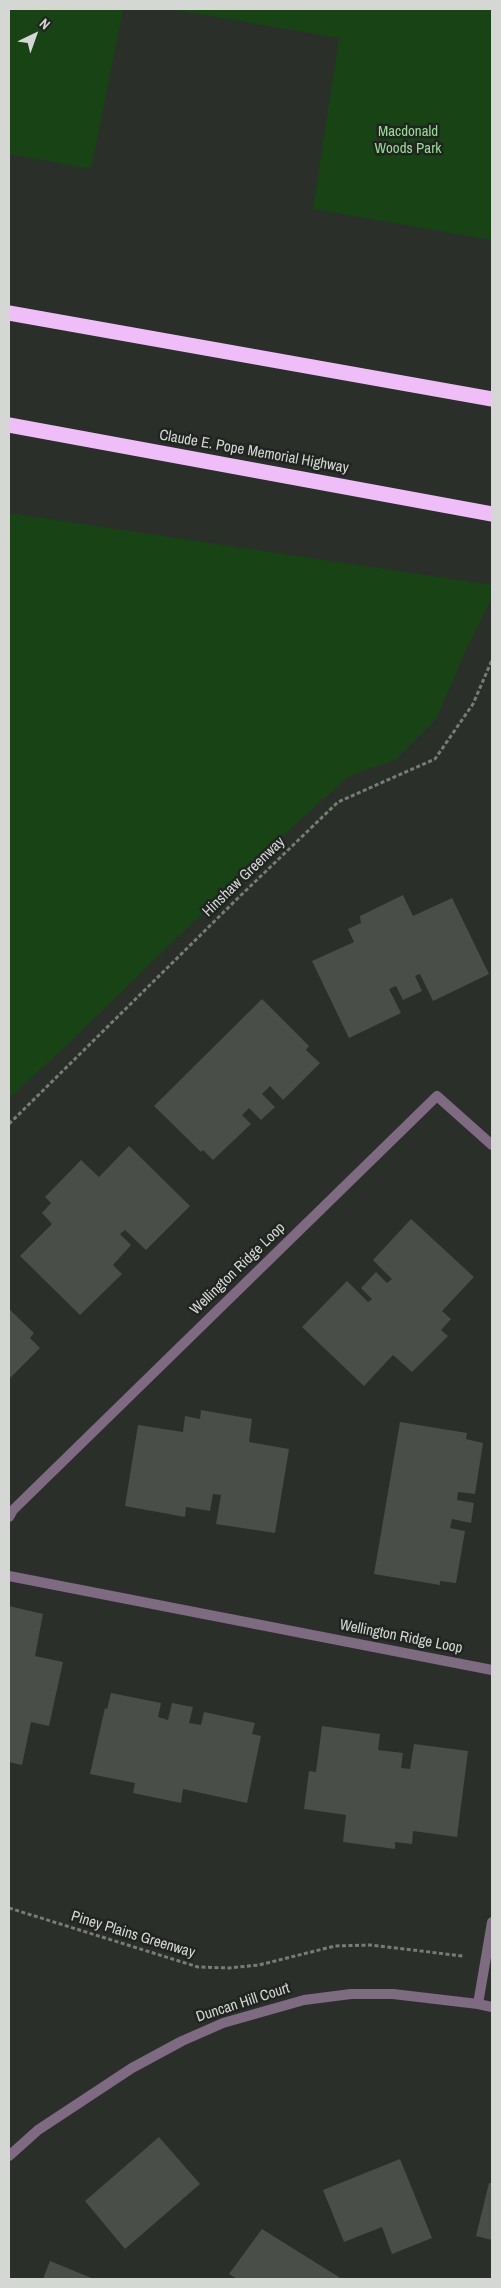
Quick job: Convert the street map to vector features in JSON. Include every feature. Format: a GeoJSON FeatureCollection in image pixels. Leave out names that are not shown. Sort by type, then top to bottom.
{"type":"FeatureCollection","features":[{"type":"Feature","properties":{"kind":"highway"},"geometry":{"type":"LineString","coordinates":[[9,312],[492,399]]}},
{"type":"Feature","properties":{"kind":"highway","name":"Claude E. Pope Memorial Highway"},"geometry":{"type":"LineString","coordinates":[[9,426],[492,514]]}},
{"type":"Feature","properties":{"kind":"street","name":"Wellington Ridge Loop"},"geometry":{"type":"LineString","coordinates":[[9,1517],[13,1510],[437,1096],[492,1145]]}},
{"type":"Feature","properties":{"kind":"street","name":"Wellington Ridge Loop"},"geometry":{"type":"LineString","coordinates":[[9,1576],[492,1670]]}},
{"type":"Feature","properties":{"kind":"street"},"geometry":{"type":"LineString","coordinates":[[478,2004],[492,1922]]}},
{"type":"Feature","properties":{"kind":"street","name":"Duncan Hill Court"},"geometry":{"type":"LineString","coordinates":[[9,2156],[38,2130],[108,2083],[182,2041],[223,2023],[304,2000],[351,1994],[394,1994],[492,2007]]}},
{"type":"Feature","properties":{"kind":"path","name":"Hinshaw Greenway"},"geometry":{"type":"LineString","coordinates":[[9,1124],[338,802],[435,759],[473,704],[492,660]]}},
{"type":"Feature","properties":{"kind":"path","name":"Piney Plains Greenway"},"geometry":{"type":"LineString","coordinates":[[9,1908],[198,1967],[229,1968],[259,1965],[335,1946],[370,1945],[460,1956]]}},
{"type":"Feature","properties":{"kind":"green space"},"geometry":{"type":"Polygon","coordinates":[[[9,9],[123,9],[91,169],[9,154],[9,9]]]}},
{"type":"Feature","properties":{"kind":"green space","name":"Macdonald Woods Park"},"geometry":{"type":"Polygon","coordinates":[[[169,9],[492,9],[492,240],[313,209],[339,38],[169,9]]]}},
{"type":"Feature","properties":{"kind":"green space"},"geometry":{"type":"Polygon","coordinates":[[[9,513],[492,585],[492,598],[464,654],[437,718],[395,760],[349,776],[262,855],[67,1045],[9,1098],[9,513]]]}},
{"type":"Feature","properties":{"kind":"building"},"geometry":{"type":"Polygon","coordinates":[[[403,895],[413,916],[452,898],[489,974],[433,1001],[420,974],[415,976],[422,991],[403,1000],[396,986],[389,989],[401,1013],[349,1038],[312,961],[354,942],[348,929],[361,923],[360,916],[403,895]]]}},
{"type":"Feature","properties":{"kind":"building"},"geometry":{"type":"Polygon","coordinates":[[[262,999],[309,1046],[306,1050],[320,1063],[283,1100],[270,1086],[262,1094],[275,1107],[261,1120],[249,1108],[242,1115],[251,1124],[213,1160],[203,1150],[201,1152],[154,1106],[262,999]]]}},
{"type":"Feature","properties":{"kind":"building"},"geometry":{"type":"Polygon","coordinates":[[[129,1146],[190,1206],[146,1250],[125,1230],[120,1234],[131,1245],[113,1265],[122,1274],[80,1315],[20,1256],[52,1224],[42,1213],[51,1203],[45,1197],[81,1160],[99,1177],[129,1146]]]}},
{"type":"Feature","properties":{"kind":"building"},"geometry":{"type":"Polygon","coordinates":[[[411,1219],[474,1277],[442,1311],[451,1319],[441,1330],[448,1336],[412,1372],[393,1355],[364,1386],[302,1327],[347,1281],[368,1302],[372,1299],[361,1288],[376,1272],[387,1283],[392,1279],[373,1260],[411,1219]]]}},
{"type":"Feature","properties":{"kind":"building"},"geometry":{"type":"Polygon","coordinates":[[[9,1309],[34,1333],[30,1338],[40,1348],[9,1379],[9,1309]]]}},
{"type":"Feature","properties":{"kind":"building"},"geometry":{"type":"Polygon","coordinates":[[[201,1410],[252,1419],[249,1442],[289,1449],[275,1533],[216,1524],[221,1495],[213,1494],[210,1511],[186,1507],[185,1517],[125,1506],[138,1425],[183,1432],[185,1416],[200,1419],[201,1410]]]}},
{"type":"Feature","properties":{"kind":"building"},"geometry":{"type":"Polygon","coordinates":[[[400,1422],[467,1433],[466,1439],[483,1443],[475,1494],[458,1492],[457,1500],[474,1503],[471,1523],[452,1519],[450,1528],[465,1531],[456,1583],[440,1581],[440,1585],[374,1574],[400,1422]]]}},
{"type":"Feature","properties":{"kind":"building"},"geometry":{"type":"Polygon","coordinates":[[[9,1606],[43,1614],[35,1656],[63,1662],[49,1726],[31,1722],[22,1765],[9,1762],[9,1606]]]}},
{"type":"Feature","properties":{"kind":"building"},"geometry":{"type":"Polygon","coordinates":[[[111,1693],[161,1703],[158,1717],[168,1720],[172,1703],[193,1707],[189,1723],[201,1725],[204,1712],[255,1723],[252,1734],[261,1736],[247,1803],[183,1789],[181,1803],[133,1793],[135,1783],[90,1774],[105,1708],[107,1709],[111,1693]]]}},
{"type":"Feature","properties":{"kind":"building"},"geometry":{"type":"Polygon","coordinates":[[[322,1726],[380,1734],[378,1750],[403,1753],[401,1768],[410,1769],[414,1744],[468,1751],[457,1837],[413,1831],[412,1844],[395,1842],[395,1849],[343,1842],[346,1815],[304,1809],[309,1771],[316,1772],[322,1726]]]}},
{"type":"Feature","properties":{"kind":"building"},"geometry":{"type":"Polygon","coordinates":[[[159,2137],[200,2184],[125,2249],[85,2201],[159,2137]]]}},
{"type":"Feature","properties":{"kind":"building"},"geometry":{"type":"Polygon","coordinates":[[[400,2159],[432,2238],[392,2254],[382,2227],[344,2242],[323,2190],[400,2159]]]}},
{"type":"Feature","properties":{"kind":"building"},"geometry":{"type":"Polygon","coordinates":[[[489,2183],[492,2183],[492,2240],[476,2236],[489,2183]]]}},
{"type":"Feature","properties":{"kind":"building"},"geometry":{"type":"Polygon","coordinates":[[[262,2229],[342,2279],[237,2279],[229,2274],[262,2229]]]}},
{"type":"Feature","properties":{"kind":"building"},"geometry":{"type":"Polygon","coordinates":[[[50,2261],[94,2279],[43,2279],[50,2261]]]}}]}
